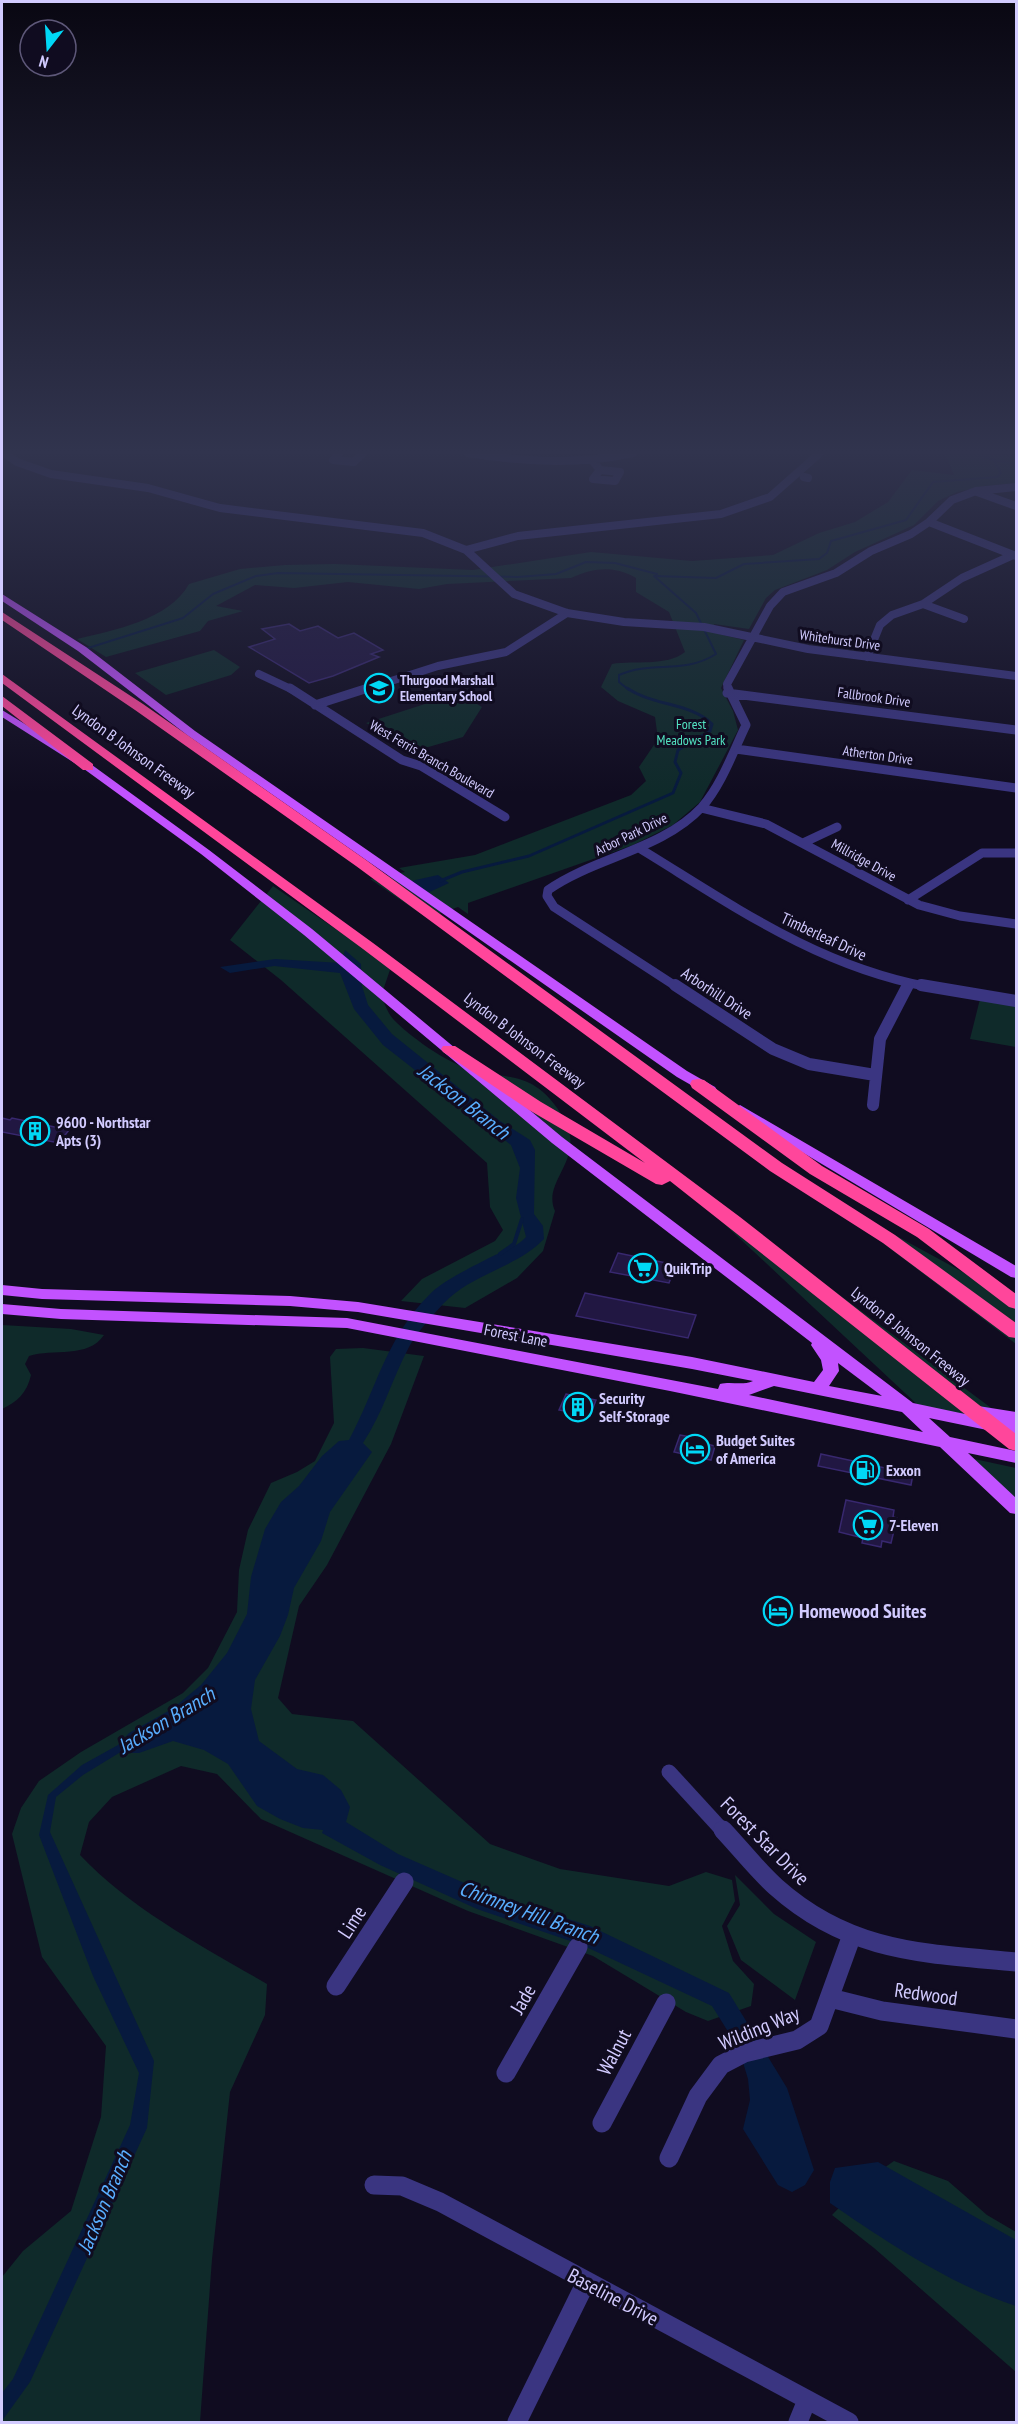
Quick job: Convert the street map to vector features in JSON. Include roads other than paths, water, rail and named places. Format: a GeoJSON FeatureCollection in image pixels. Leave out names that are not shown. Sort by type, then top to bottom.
{"type":"FeatureCollection","features":[{"type":"Feature","properties":{"kind":"highway"},"geometry":{"type":"LineString","coordinates":[[2,607],[92,667],[111,673]]}},
{"type":"Feature","properties":{"kind":"highway"},"geometry":{"type":"LineString","coordinates":[[2,615],[139,707],[362,863],[604,1043],[776,1167],[889,1239],[1017,1332]]}},
{"type":"Feature","properties":{"kind":"highway","name":"Lyndon B Johnson Freeway"},"geometry":{"type":"LineString","coordinates":[[2,678],[368,946],[734,1221],[1017,1444]]}},
{"type":"Feature","properties":{"kind":"highway"},"geometry":{"type":"LineString","coordinates":[[2,700],[88,767]]}},
{"type":"Feature","properties":{"kind":"highway"},"geometry":{"type":"LineString","coordinates":[[449,1049],[535,1106],[734,1221]]}},
{"type":"Feature","properties":{"kind":"highway"},"geometry":{"type":"LineString","coordinates":[[698,1084],[816,1170],[923,1233],[1017,1303]]}},
{"type":"Feature","properties":{"kind":"main road"},"geometry":{"type":"LineString","coordinates":[[2,597],[82,650],[191,733],[698,1084],[1017,1273]]}},
{"type":"Feature","properties":{"kind":"main road"},"geometry":{"type":"LineString","coordinates":[[2,713],[88,767],[205,852],[308,932],[557,1140],[863,1373],[914,1405],[944,1441],[1017,1508]]}},
{"type":"Feature","properties":{"kind":"main road","name":"Forest Lane"},"geometry":{"type":"LineString","coordinates":[[2,1290],[42,1294],[290,1301],[358,1307],[692,1363],[818,1389],[914,1405],[959,1418],[1017,1430]]}},
{"type":"Feature","properties":{"kind":"main road"},"geometry":{"type":"LineString","coordinates":[[132,1316],[137,1297]]}},
{"type":"Feature","properties":{"kind":"main road","name":"Forest Lane"},"geometry":{"type":"LineString","coordinates":[[2,1309],[132,1316],[317,1320],[353,1324],[670,1385],[1017,1457]]}},
{"type":"Feature","properties":{"kind":"main road"},"geometry":{"type":"LineString","coordinates":[[808,1331],[829,1359],[831,1371],[818,1389]]}},
{"type":"Feature","properties":{"kind":"main road"},"geometry":{"type":"LineString","coordinates":[[670,1385],[679,1380],[744,1391],[772,1380]]}},
{"type":"Feature","properties":{"kind":"main road"},"geometry":{"type":"LineString","coordinates":[[914,1405],[1017,1418]]}},
{"type":"Feature","properties":{"kind":"street","name":"Whitehurst Drive"},"geometry":{"type":"LineString","coordinates":[[484,566],[501,585],[514,594],[567,613],[624,622],[704,627],[867,657],[1017,676]]}},
{"type":"Feature","properties":{"kind":"street"},"geometry":{"type":"LineString","coordinates":[[728,693],[727,684],[770,606],[783,592],[836,573],[846,566]]}},
{"type":"Feature","properties":{"kind":"street"},"geometry":{"type":"LineString","coordinates":[[867,657],[880,625],[892,615],[922,604],[962,578],[991,566]]}},
{"type":"Feature","properties":{"kind":"street"},"geometry":{"type":"LineString","coordinates":[[922,604],[964,619]]}},
{"type":"Feature","properties":{"kind":"street"},"geometry":{"type":"LineString","coordinates":[[315,705],[438,666],[506,652],[567,613]]}},
{"type":"Feature","properties":{"kind":"street","name":"West Ferris Branch Boulevard"},"geometry":{"type":"LineString","coordinates":[[259,674],[273,678],[402,760],[430,772],[505,817]]}},
{"type":"Feature","properties":{"kind":"street","name":"Fallbrook Drive"},"geometry":{"type":"LineString","coordinates":[[728,693],[1017,730]]}},
{"type":"Feature","properties":{"kind":"street","name":"Arbor Park Drive"},"geometry":{"type":"LineString","coordinates":[[554,907],[547,896],[553,884],[639,848],[675,829],[701,808],[714,791],[746,725],[742,714],[728,693]]}},
{"type":"Feature","properties":{"kind":"street","name":"Atherton Drive"},"geometry":{"type":"LineString","coordinates":[[736,749],[1017,788]]}},
{"type":"Feature","properties":{"kind":"street","name":"Millridge Drive"},"geometry":{"type":"LineString","coordinates":[[701,808],[766,824],[805,842],[908,900],[960,916],[1017,924]]}},
{"type":"Feature","properties":{"kind":"street"},"geometry":{"type":"LineString","coordinates":[[805,842],[837,826]]}},
{"type":"Feature","properties":{"kind":"street","name":"Timberleaf Drive"},"geometry":{"type":"LineString","coordinates":[[639,848],[804,946],[854,968],[909,983],[1017,1001]]}},
{"type":"Feature","properties":{"kind":"street"},"geometry":{"type":"LineString","coordinates":[[908,900],[982,853],[1017,853]]}},
{"type":"Feature","properties":{"kind":"street","name":"Arborhill Drive"},"geometry":{"type":"LineString","coordinates":[[554,907],[773,1049],[809,1064],[875,1075]]}},
{"type":"Feature","properties":{"kind":"street"},"geometry":{"type":"LineString","coordinates":[[873,1105],[875,1075],[885,1025],[909,983]]}},
{"type":"Feature","properties":{"kind":"street","name":"Forest Star Drive"},"geometry":{"type":"LineString","coordinates":[[669,1772],[776,1887],[818,1919],[852,1935],[899,1950],[1017,1962]]}},
{"type":"Feature","properties":{"kind":"street","name":"Lime"},"geometry":{"type":"LineString","coordinates":[[336,1986],[404,1882]]}},
{"type":"Feature","properties":{"kind":"street","name":"Wilding Way"},"geometry":{"type":"LineString","coordinates":[[669,2158],[711,2076],[723,2064],[735,2058],[792,2043],[812,2033],[819,2026],[852,1935]]}},
{"type":"Feature","properties":{"kind":"street","name":"Jade"},"geometry":{"type":"LineString","coordinates":[[506,2073],[578,1947]]}},
{"type":"Feature","properties":{"kind":"street","name":"Redwood"},"geometry":{"type":"LineString","coordinates":[[830,1998],[882,2011],[1017,2029]]}},
{"type":"Feature","properties":{"kind":"street","name":"Walnut"},"geometry":{"type":"LineString","coordinates":[[602,2123],[666,2003]]}},
{"type":"Feature","properties":{"kind":"street","name":"Baseline Drive"},"geometry":{"type":"LineString","coordinates":[[374,2185],[402,2186],[440,2202],[849,2422]]}},
{"type":"Feature","properties":{"kind":"street"},"geometry":{"type":"LineString","coordinates":[[518,2422],[586,2282]]}},
{"type":"Feature","properties":{"kind":"street"},"geometry":{"type":"LineString","coordinates":[[798,2422],[807,2400]]}},
{"type":"Feature","properties":{"kind":"water"},"geometry":{"type":"Polygon","coordinates":[[[438,875],[449,883],[421,896],[402,883],[438,875]]]}},
{"type":"Feature","properties":{"kind":"water","name":"Chimney Hill Branch"},"geometry":{"type":"Polygon","coordinates":[[[345,950],[361,964],[362,986],[368,1005],[392,1034],[500,1121],[530,1140],[535,1150],[534,1214],[543,1226],[544,1239],[520,1257],[454,1294],[425,1324],[409,1347],[363,1443],[372,1452],[330,1512],[321,1541],[294,1588],[280,1636],[255,1680],[251,1709],[259,1741],[297,1769],[323,1775],[341,1790],[350,1807],[346,1822],[398,1854],[485,1892],[590,1926],[729,1993],[787,2088],[814,2170],[805,2185],[792,2192],[778,2185],[743,2129],[750,2100],[748,2079],[739,2049],[712,2006],[582,1945],[477,1909],[380,1865],[322,1833],[323,1830],[303,1828],[280,1819],[257,1806],[228,1764],[204,1750],[173,1741],[139,1753],[119,1753],[83,1775],[56,1797],[50,1832],[154,2061],[147,2128],[30,2382],[2,2421],[2,2393],[13,2379],[130,2125],[139,2073],[93,1976],[39,1835],[48,1795],[82,1765],[118,1745],[129,1733],[172,1709],[201,1685],[227,1653],[247,1614],[251,1577],[265,1529],[281,1502],[299,1486],[322,1456],[339,1441],[349,1440],[403,1327],[431,1293],[443,1283],[514,1247],[526,1237],[516,1198],[520,1168],[511,1145],[383,1045],[354,1009],[340,973],[274,966],[230,973],[220,967],[275,959],[341,963],[345,950]]]}},
{"type":"Feature","properties":{"kind":"water"},"geometry":{"type":"Polygon","coordinates":[[[878,2162],[1016,2240],[1016,2306],[944,2275],[896,2247],[830,2203],[830,2182],[835,2168],[878,2162]]]}},
{"type":"Feature","properties":{"kind":"waterway"},"geometry":{"type":"LineString","coordinates":[[85,649],[183,618],[213,594],[256,576],[278,573],[518,577],[556,574],[576,566]]}},
{"type":"Feature","properties":{"kind":"waterway"},"geometry":{"type":"LineString","coordinates":[[627,566],[657,574]]}},
{"type":"Feature","properties":{"kind":"waterway","name":"Jackson Branch"},"geometry":{"type":"LineString","coordinates":[[629,690],[619,682],[619,675],[643,668],[692,664],[716,654],[696,613],[654,576],[716,578],[740,566]]}},
{"type":"Feature","properties":{"kind":"waterway","name":"Jackson Branch"},"geometry":{"type":"LineString","coordinates":[[440,881],[462,872],[529,856],[673,793],[681,773],[675,762],[678,750],[710,731],[712,724],[694,712],[648,698],[627,688]]}},
{"type":"Feature","properties":{"kind":"waterway","name":"Jackson Branch"},"geometry":{"type":"LineString","coordinates":[[500,1254],[514,1244],[522,1219]]}},
{"type":"Feature","properties":{"kind":"place","name":"Thurgood Marshall Elementary School"},"geometry":{"type":"Point","coordinates":[379,688]}},
{"type":"Feature","properties":{"kind":"place","name":"9600 - Northstar Apts (3)"},"geometry":{"type":"Point","coordinates":[35,1131]}},
{"type":"Feature","properties":{"kind":"place","name":"QuikTrip"},"geometry":{"type":"Point","coordinates":[643,1268]}},
{"type":"Feature","properties":{"kind":"place","name":"Security Self-Storage"},"geometry":{"type":"Point","coordinates":[578,1407]}},
{"type":"Feature","properties":{"kind":"place","name":"Budget Suites of America"},"geometry":{"type":"Point","coordinates":[695,1449]}},
{"type":"Feature","properties":{"kind":"place","name":"Exxon"},"geometry":{"type":"Point","coordinates":[865,1470]}},
{"type":"Feature","properties":{"kind":"place","name":"7-Eleven"},"geometry":{"type":"Point","coordinates":[868,1525]}},
{"type":"Feature","properties":{"kind":"place","name":"Homewood Suites"},"geometry":{"type":"Point","coordinates":[778,1611]}},
{"type":"Feature","properties":{"kind":"park label","name":"Forest Meadows Park"},"geometry":{"type":"Point","coordinates":[691,732]}}]}
